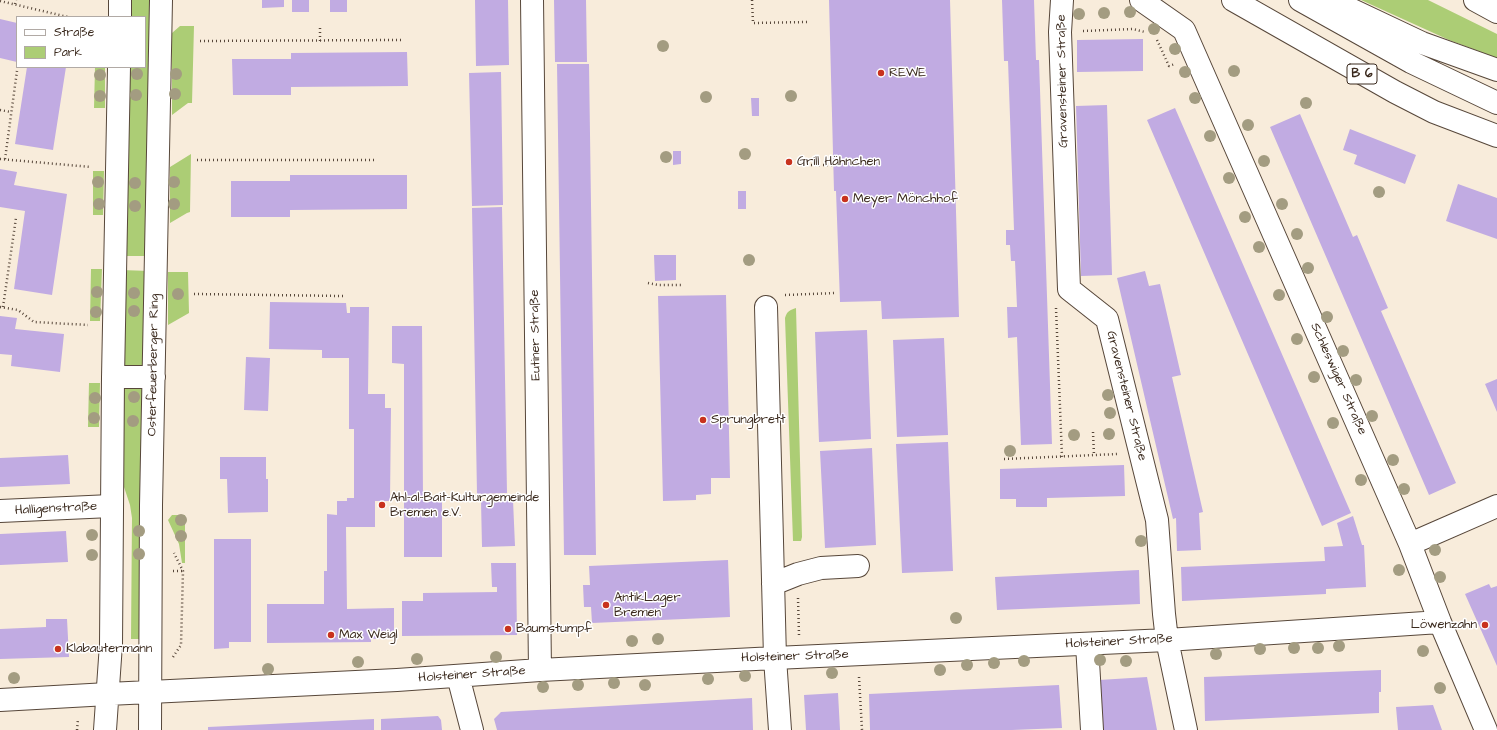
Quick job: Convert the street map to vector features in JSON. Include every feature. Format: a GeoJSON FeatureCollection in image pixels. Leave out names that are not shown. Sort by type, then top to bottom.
{"type":"FeatureCollection","features":[{"type":"Feature","properties":{"kind":"main road"},"geometry":{"type":"LineString","coordinates":[[120,0],[120,16]]}},
{"type":"Feature","properties":{"kind":"main road","name":"Osterfeuerberger Ring"},"geometry":{"type":"LineString","coordinates":[[150,730],[151,550],[161,0]]}},
{"type":"Feature","properties":{"kind":"main road","name":"Eutiner Straße"},"geometry":{"type":"LineString","coordinates":[[532,0],[540,670]]}},
{"type":"Feature","properties":{"kind":"main road","name":"Gravensteiner Straße"},"geometry":{"type":"LineString","coordinates":[[1062,0],[1060,32],[1069,289],[1107,319],[1158,520],[1167,640],[1186,730]]}},
{"type":"Feature","properties":{"kind":"main road","name":"Schleswiger Straße"},"geometry":{"type":"LineString","coordinates":[[1141,0],[1184,30],[1410,544],[1440,622],[1486,730]]}},
{"type":"Feature","properties":{"kind":"main road","name":"B 6"},"geometry":{"type":"LineString","coordinates":[[1233,0],[1402,96],[1434,112],[1497,136]]}},
{"type":"Feature","properties":{"kind":"main road","name":"B 6"},"geometry":{"type":"LineString","coordinates":[[1300,0],[1410,62],[1497,103]]}},
{"type":"Feature","properties":{"kind":"main road"},"geometry":{"type":"LineString","coordinates":[[1331,0],[1422,43],[1497,70]]}},
{"type":"Feature","properties":{"kind":"main road"},"geometry":{"type":"LineString","coordinates":[[1475,0],[1497,12]]}},
{"type":"Feature","properties":{"kind":"main road"},"geometry":{"type":"LineString","coordinates":[[105,730],[111,644],[111,506],[119,68]]}},
{"type":"Feature","properties":{"kind":"main road"},"geometry":{"type":"LineString","coordinates":[[772,301],[775,658],[780,730]]}},
{"type":"Feature","properties":{"kind":"main road"},"geometry":{"type":"LineString","coordinates":[[113,377],[154,377]]}},
{"type":"Feature","properties":{"kind":"main road","name":"Halligenstraße"},"geometry":{"type":"LineString","coordinates":[[0,511],[111,506]]}},
{"type":"Feature","properties":{"kind":"main road"},"geometry":{"type":"LineString","coordinates":[[1410,544],[1497,506]]}},
{"type":"Feature","properties":{"kind":"main road"},"geometry":{"type":"LineString","coordinates":[[774,584],[798,574],[821,568],[858,566]]}},
{"type":"Feature","properties":{"kind":"main road","name":"Holsteiner Straße"},"geometry":{"type":"LineString","coordinates":[[108,694],[775,658],[1167,640],[1440,622]]}},
{"type":"Feature","properties":{"kind":"main road"},"geometry":{"type":"LineString","coordinates":[[1087,644],[1092,730]]}},
{"type":"Feature","properties":{"kind":"main road"},"geometry":{"type":"LineString","coordinates":[[458,676],[472,730]]}},
{"type":"Feature","properties":{"kind":"main road"},"geometry":{"type":"LineString","coordinates":[[0,700],[108,694]]}},
{"type":"Feature","properties":{"kind":"path"},"geometry":{"type":"LineString","coordinates":[[15,4],[16,0]]}},
{"type":"Feature","properties":{"kind":"path"},"geometry":{"type":"LineString","coordinates":[[752,0],[753,23],[808,22]]}},
{"type":"Feature","properties":{"kind":"path"},"geometry":{"type":"LineString","coordinates":[[0,1],[64,16]]}},
{"type":"Feature","properties":{"kind":"path"},"geometry":{"type":"LineString","coordinates":[[320,28],[320,41]]}},
{"type":"Feature","properties":{"kind":"path"},"geometry":{"type":"LineString","coordinates":[[1060,32],[1133,29],[1146,32]]}},
{"type":"Feature","properties":{"kind":"path"},"geometry":{"type":"LineString","coordinates":[[1152,36],[1158,41],[1169,66],[1196,57]]}},
{"type":"Feature","properties":{"kind":"path"},"geometry":{"type":"LineString","coordinates":[[200,41],[401,40]]}},
{"type":"Feature","properties":{"kind":"path"},"geometry":{"type":"LineString","coordinates":[[5,159],[17,71]]}},
{"type":"Feature","properties":{"kind":"path"},"geometry":{"type":"LineString","coordinates":[[0,110],[11,112]]}},
{"type":"Feature","properties":{"kind":"path"},"geometry":{"type":"LineString","coordinates":[[0,158],[91,167]]}},
{"type":"Feature","properties":{"kind":"path"},"geometry":{"type":"LineString","coordinates":[[197,160],[374,160]]}},
{"type":"Feature","properties":{"kind":"path"},"geometry":{"type":"LineString","coordinates":[[811,165],[834,165]]}},
{"type":"Feature","properties":{"kind":"path"},"geometry":{"type":"LineString","coordinates":[[16,218],[2,307],[18,310],[34,322],[88,325]]}},
{"type":"Feature","properties":{"kind":"path"},"geometry":{"type":"LineString","coordinates":[[648,283],[682,286]]}},
{"type":"Feature","properties":{"kind":"path"},"geometry":{"type":"LineString","coordinates":[[1062,456],[1056,308],[1069,289]]}},
{"type":"Feature","properties":{"kind":"path"},"geometry":{"type":"LineString","coordinates":[[194,294],[343,296]]}},
{"type":"Feature","properties":{"kind":"path"},"geometry":{"type":"LineString","coordinates":[[772,301],[836,294]]}},
{"type":"Feature","properties":{"kind":"path"},"geometry":{"type":"LineString","coordinates":[[1093,432],[1094,455]]}},
{"type":"Feature","properties":{"kind":"path"},"geometry":{"type":"LineString","coordinates":[[1004,459],[1140,453]]}},
{"type":"Feature","properties":{"kind":"path"},"geometry":{"type":"LineString","coordinates":[[181,645],[183,571]]}},
{"type":"Feature","properties":{"kind":"path"},"geometry":{"type":"LineString","coordinates":[[858,655],[862,730]]}},
{"type":"Feature","properties":{"kind":"green space"},"geometry":{"type":"Polygon","coordinates":[[[127,0],[155,0],[150,256],[122,256],[126,68],[146,68],[146,16],[127,16],[127,0]]]}},
{"type":"Feature","properties":{"kind":"green space"},"geometry":{"type":"Polygon","coordinates":[[[1361,0],[1428,0],[1497,34],[1497,58],[1449,40],[1361,0]]]}},
{"type":"Feature","properties":{"kind":"green space"},"geometry":{"type":"Polygon","coordinates":[[[180,26],[194,26],[192,103],[188,103],[172,115],[172,33],[180,26]]]}},
{"type":"Feature","properties":{"kind":"green space"},"geometry":{"type":"Polygon","coordinates":[[[95,68],[105,68],[105,108],[94,108],[95,68]]]}},
{"type":"Feature","properties":{"kind":"green space"},"geometry":{"type":"Polygon","coordinates":[[[191,154],[190,212],[170,223],[170,167],[191,154]]]}},
{"type":"Feature","properties":{"kind":"green space"},"geometry":{"type":"Polygon","coordinates":[[[93,171],[104,171],[103,215],[93,215],[93,171]]]}},
{"type":"Feature","properties":{"kind":"green space"},"geometry":{"type":"Polygon","coordinates":[[[91,269],[102,269],[100,321],[90,321],[91,269]]]}},
{"type":"Feature","properties":{"kind":"green space"},"geometry":{"type":"Polygon","coordinates":[[[121,270],[150,271],[148,368],[119,367],[121,270]]]}},
{"type":"Feature","properties":{"kind":"green space"},"geometry":{"type":"Polygon","coordinates":[[[168,272],[188,272],[189,313],[168,325],[168,272]]]}},
{"type":"Feature","properties":{"kind":"green space"},"geometry":{"type":"Polygon","coordinates":[[[796,308],[801,541],[793,541],[785,318],[789,311],[796,308]]]}},
{"type":"Feature","properties":{"kind":"green space"},"geometry":{"type":"Polygon","coordinates":[[[89,383],[100,383],[99,427],[88,427],[89,383]]]}},
{"type":"Feature","properties":{"kind":"green space"},"geometry":{"type":"Polygon","coordinates":[[[121,388],[145,388],[143,639],[131,639],[132,518],[130,505],[121,478],[121,388]]]}},
{"type":"Feature","properties":{"kind":"green space"},"geometry":{"type":"Polygon","coordinates":[[[172,515],[185,515],[185,563],[182,563],[179,544],[168,520],[172,515]]]}},
{"type":"Feature","properties":{"kind":"building"},"geometry":{"type":"Polygon","coordinates":[[[262,0],[284,0],[284,7],[262,8],[262,0]]]}},
{"type":"Feature","properties":{"kind":"building"},"geometry":{"type":"Polygon","coordinates":[[[292,0],[309,0],[309,12],[292,12],[292,0]]]}},
{"type":"Feature","properties":{"kind":"building"},"geometry":{"type":"Polygon","coordinates":[[[330,0],[347,0],[347,12],[330,12],[330,0]]]}},
{"type":"Feature","properties":{"kind":"building"},"geometry":{"type":"Polygon","coordinates":[[[475,0],[508,0],[509,65],[476,66],[475,0]]]}},
{"type":"Feature","properties":{"kind":"building"},"geometry":{"type":"Polygon","coordinates":[[[554,0],[586,0],[587,62],[555,62],[554,0]]]}},
{"type":"Feature","properties":{"kind":"building"},"geometry":{"type":"Polygon","coordinates":[[[829,0],[950,0],[959,317],[882,319],[881,301],[840,302],[836,191],[834,191],[829,0]]]}},
{"type":"Feature","properties":{"kind":"building"},"geometry":{"type":"Polygon","coordinates":[[[1002,0],[1034,0],[1036,60],[1039,60],[1052,444],[1021,445],[1017,337],[1008,338],[1007,307],[1017,307],[1015,261],[1011,261],[1010,245],[1006,245],[1006,230],[1014,230],[1008,61],[1004,61],[1002,0]]]}},
{"type":"Feature","properties":{"kind":"building"},"geometry":{"type":"Polygon","coordinates":[[[0,19],[16,23],[16,62],[0,58],[0,19]]]}},
{"type":"Feature","properties":{"kind":"building"},"geometry":{"type":"Polygon","coordinates":[[[1143,39],[1143,71],[1077,72],[1077,40],[1143,39]]]}},
{"type":"Feature","properties":{"kind":"building"},"geometry":{"type":"Polygon","coordinates":[[[407,52],[408,86],[291,87],[291,95],[233,95],[232,59],[291,59],[291,53],[407,52]]]}},
{"type":"Feature","properties":{"kind":"building"},"geometry":{"type":"Polygon","coordinates":[[[557,64],[589,64],[596,555],[564,555],[557,64]]]}},
{"type":"Feature","properties":{"kind":"building"},"geometry":{"type":"Polygon","coordinates":[[[27,68],[66,68],[53,150],[15,144],[27,68]]]}},
{"type":"Feature","properties":{"kind":"building"},"geometry":{"type":"Polygon","coordinates":[[[501,72],[503,205],[472,206],[469,73],[501,72]]]}},
{"type":"Feature","properties":{"kind":"building"},"geometry":{"type":"Polygon","coordinates":[[[751,98],[759,98],[759,116],[752,116],[751,98]]]}},
{"type":"Feature","properties":{"kind":"building"},"geometry":{"type":"Polygon","coordinates":[[[1107,105],[1112,275],[1081,276],[1076,106],[1107,105]]]}},
{"type":"Feature","properties":{"kind":"building"},"geometry":{"type":"Polygon","coordinates":[[[1175,108],[1351,513],[1322,526],[1147,120],[1175,108]]]}},
{"type":"Feature","properties":{"kind":"building"},"geometry":{"type":"Polygon","coordinates":[[[1300,114],[1353,237],[1357,235],[1388,308],[1381,311],[1456,483],[1429,495],[1270,127],[1300,114]]]}},
{"type":"Feature","properties":{"kind":"building"},"geometry":{"type":"Polygon","coordinates":[[[1350,129],[1416,155],[1405,184],[1354,164],[1357,155],[1343,150],[1350,129]]]}},
{"type":"Feature","properties":{"kind":"building"},"geometry":{"type":"Polygon","coordinates":[[[673,151],[681,151],[681,164],[673,165],[673,151]]]}},
{"type":"Feature","properties":{"kind":"building"},"geometry":{"type":"Polygon","coordinates":[[[0,169],[17,172],[14,185],[67,194],[52,295],[14,289],[25,211],[0,207],[0,169]]]}},
{"type":"Feature","properties":{"kind":"building"},"geometry":{"type":"Polygon","coordinates":[[[290,175],[407,175],[407,209],[290,210],[290,217],[231,217],[231,181],[290,181],[290,175]]]}},
{"type":"Feature","properties":{"kind":"building"},"geometry":{"type":"Polygon","coordinates":[[[1458,184],[1497,198],[1497,239],[1446,221],[1458,184]]]}},
{"type":"Feature","properties":{"kind":"building"},"geometry":{"type":"Polygon","coordinates":[[[738,191],[746,191],[746,209],[738,209],[738,191]]]}},
{"type":"Feature","properties":{"kind":"building"},"geometry":{"type":"Polygon","coordinates":[[[502,207],[507,493],[477,494],[472,208],[502,207]]]}},
{"type":"Feature","properties":{"kind":"building"},"geometry":{"type":"Polygon","coordinates":[[[654,255],[676,255],[676,280],[655,281],[654,255]]]}},
{"type":"Feature","properties":{"kind":"building"},"geometry":{"type":"Polygon","coordinates":[[[1145,271],[1149,286],[1160,284],[1181,375],[1172,377],[1203,512],[1199,513],[1201,550],[1177,551],[1176,518],[1173,519],[1117,278],[1145,271]]]}},
{"type":"Feature","properties":{"kind":"building"},"geometry":{"type":"Polygon","coordinates":[[[726,295],[730,478],[711,478],[711,494],[696,495],[696,500],[663,501],[658,296],[726,295]]]}},
{"type":"Feature","properties":{"kind":"building"},"geometry":{"type":"Polygon","coordinates":[[[270,302],[346,303],[347,313],[350,313],[350,307],[369,307],[368,394],[385,394],[385,408],[391,408],[390,501],[375,501],[375,527],[346,527],[347,609],[394,608],[394,638],[371,639],[371,642],[267,643],[267,604],[324,604],[324,571],[327,571],[327,514],[337,515],[337,501],[347,501],[347,498],[354,498],[354,429],[349,429],[349,358],[322,358],[322,350],[269,349],[270,302]]]}},
{"type":"Feature","properties":{"kind":"building"},"geometry":{"type":"Polygon","coordinates":[[[0,316],[17,318],[15,329],[64,334],[60,372],[11,366],[12,355],[0,354],[0,316]]]}},
{"type":"Feature","properties":{"kind":"building"},"geometry":{"type":"Polygon","coordinates":[[[392,326],[422,326],[423,501],[442,501],[442,557],[404,557],[404,364],[392,363],[392,326]]]}},
{"type":"Feature","properties":{"kind":"building"},"geometry":{"type":"Polygon","coordinates":[[[867,330],[871,439],[819,442],[815,332],[867,330]]]}},
{"type":"Feature","properties":{"kind":"building"},"geometry":{"type":"Polygon","coordinates":[[[944,338],[948,435],[897,437],[893,340],[944,338]]]}},
{"type":"Feature","properties":{"kind":"building"},"geometry":{"type":"Polygon","coordinates":[[[246,357],[270,358],[268,411],[244,410],[246,357]]]}},
{"type":"Feature","properties":{"kind":"building"},"geometry":{"type":"Polygon","coordinates":[[[1497,379],[1497,412],[1485,384],[1497,379]]]}},
{"type":"Feature","properties":{"kind":"building"},"geometry":{"type":"Polygon","coordinates":[[[948,442],[953,571],[902,573],[896,444],[948,442]]]}},
{"type":"Feature","properties":{"kind":"building"},"geometry":{"type":"Polygon","coordinates":[[[872,448],[876,545],[825,548],[820,451],[872,448]]]}},
{"type":"Feature","properties":{"kind":"building"},"geometry":{"type":"Polygon","coordinates":[[[68,455],[70,484],[0,487],[0,458],[68,455]]]}},
{"type":"Feature","properties":{"kind":"building"},"geometry":{"type":"Polygon","coordinates":[[[220,457],[266,457],[268,512],[228,513],[227,479],[220,479],[220,457]]]}},
{"type":"Feature","properties":{"kind":"building"},"geometry":{"type":"Polygon","coordinates":[[[1124,465],[1125,496],[1047,498],[1047,507],[1016,507],[1016,499],[1000,499],[1000,469],[1124,465]]]}},
{"type":"Feature","properties":{"kind":"building"},"geometry":{"type":"Polygon","coordinates":[[[513,500],[515,546],[482,547],[481,501],[513,500]]]}},
{"type":"Feature","properties":{"kind":"building"},"geometry":{"type":"Polygon","coordinates":[[[1353,516],[1362,545],[1364,545],[1366,587],[1326,589],[1326,594],[1182,601],[1181,567],[1325,561],[1324,547],[1343,546],[1337,523],[1353,516]]]}},
{"type":"Feature","properties":{"kind":"building"},"geometry":{"type":"Polygon","coordinates":[[[66,531],[68,562],[0,565],[0,534],[66,531]]]}},
{"type":"Feature","properties":{"kind":"building"},"geometry":{"type":"Polygon","coordinates":[[[214,539],[251,539],[251,642],[229,642],[229,648],[214,649],[214,539]]]}},
{"type":"Feature","properties":{"kind":"building"},"geometry":{"type":"Polygon","coordinates":[[[728,560],[730,617],[592,623],[591,607],[584,607],[583,585],[590,585],[589,566],[728,560]]]}},
{"type":"Feature","properties":{"kind":"building"},"geometry":{"type":"Polygon","coordinates":[[[491,563],[516,563],[517,635],[402,636],[402,601],[423,601],[423,593],[497,592],[497,587],[492,587],[491,563]]]}},
{"type":"Feature","properties":{"kind":"building"},"geometry":{"type":"Polygon","coordinates":[[[1139,570],[1140,604],[997,610],[995,577],[1139,570]]]}},
{"type":"Feature","properties":{"kind":"building"},"geometry":{"type":"Polygon","coordinates":[[[1489,584],[1491,588],[1497,586],[1497,666],[1465,594],[1489,584]]]}},
{"type":"Feature","properties":{"kind":"building"},"geometry":{"type":"Polygon","coordinates":[[[46,619],[67,619],[69,657],[0,659],[0,629],[46,627],[46,619]]]}},
{"type":"Feature","properties":{"kind":"building"},"geometry":{"type":"Polygon","coordinates":[[[1381,670],[1379,713],[1205,721],[1204,677],[1381,670]]]}},
{"type":"Feature","properties":{"kind":"building"},"geometry":{"type":"Polygon","coordinates":[[[1147,677],[1157,730],[1101,730],[1099,680],[1147,677]]]}},
{"type":"Feature","properties":{"kind":"building"},"geometry":{"type":"Polygon","coordinates":[[[1059,685],[1062,728],[1012,730],[870,730],[869,694],[1059,685]]]}},
{"type":"Feature","properties":{"kind":"building"},"geometry":{"type":"Polygon","coordinates":[[[838,693],[840,730],[806,730],[804,695],[838,693]]]}},
{"type":"Feature","properties":{"kind":"building"},"geometry":{"type":"Polygon","coordinates":[[[752,698],[753,730],[497,730],[494,719],[501,712],[752,698]]]}},
{"type":"Feature","properties":{"kind":"building"},"geometry":{"type":"Polygon","coordinates":[[[1433,705],[1442,730],[1398,730],[1396,707],[1433,705]]]}},
{"type":"Feature","properties":{"kind":"building"},"geometry":{"type":"Polygon","coordinates":[[[438,716],[441,720],[442,730],[381,730],[381,719],[438,716]]]}},
{"type":"Feature","properties":{"kind":"building"},"geometry":{"type":"Polygon","coordinates":[[[374,719],[374,730],[208,730],[208,727],[374,719]]]}},
{"type":"Feature","properties":{"kind":"place","name":"REWE"},"geometry":{"type":"Point","coordinates":[881,73]}},
{"type":"Feature","properties":{"kind":"place","name":"Grill Hähnchen"},"geometry":{"type":"Point","coordinates":[789,162]}},
{"type":"Feature","properties":{"kind":"place","name":"Meyer Mönchhof"},"geometry":{"type":"Point","coordinates":[845,199]}},
{"type":"Feature","properties":{"kind":"place","name":"Sprungbrett"},"geometry":{"type":"Point","coordinates":[703,420]}},
{"type":"Feature","properties":{"kind":"place","name":"Ahl-al-Bait-Kulturgemeinde Bremen e.V."},"geometry":{"type":"Point","coordinates":[382,505]}},
{"type":"Feature","properties":{"kind":"place","name":"AntikLager Bremen"},"geometry":{"type":"Point","coordinates":[606,605]}},
{"type":"Feature","properties":{"kind":"place","name":"Löwenzahn"},"geometry":{"type":"Point","coordinates":[1485,625]}},
{"type":"Feature","properties":{"kind":"place","name":"Baumstumpf"},"geometry":{"type":"Point","coordinates":[508,629]}},
{"type":"Feature","properties":{"kind":"place","name":"Max Weigl"},"geometry":{"type":"Point","coordinates":[331,635]}},
{"type":"Feature","properties":{"kind":"place","name":"Klabautermann"},"geometry":{"type":"Point","coordinates":[58,649]}}]}
